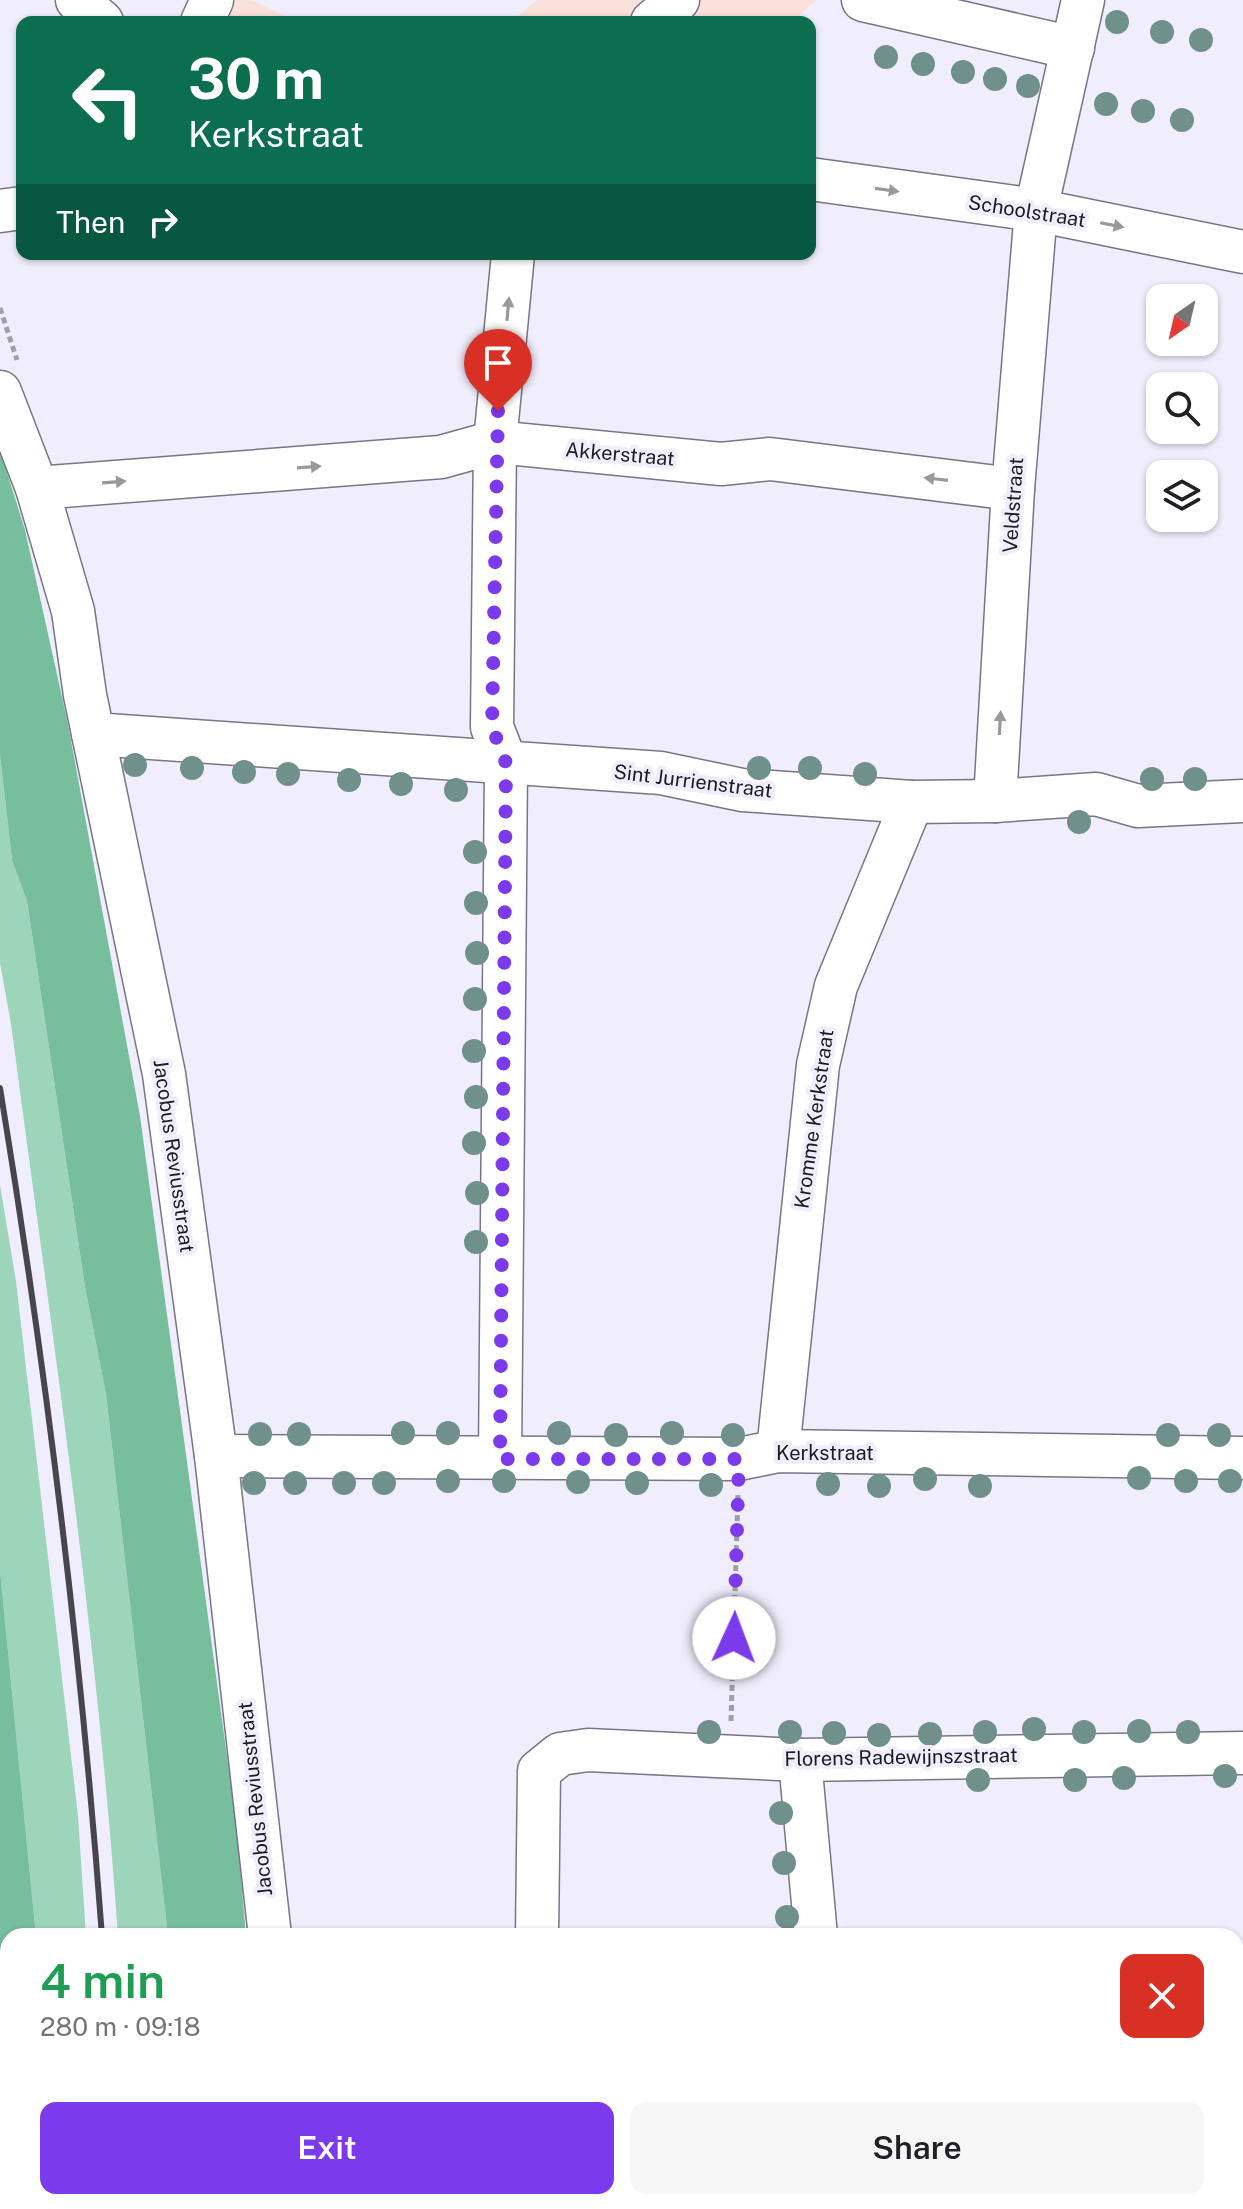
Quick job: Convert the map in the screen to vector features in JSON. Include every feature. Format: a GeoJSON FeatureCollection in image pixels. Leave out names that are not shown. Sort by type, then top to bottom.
{"type":"FeatureCollection","features":[{"type":"Feature","properties":{"kind":"street"},"geometry":{"type":"LineString","coordinates":[[77,0],[95,16]]}},
{"type":"Feature","properties":{"kind":"street"},"geometry":{"type":"LineString","coordinates":[[659,16],[678,0]]}},
{"type":"Feature","properties":{"kind":"street","name":"Veldstraat"},"geometry":{"type":"LineString","coordinates":[[995,801],[1013,489],[1036,210],[1083,0]]}},
{"type":"Feature","properties":{"kind":"street"},"geometry":{"type":"LineString","coordinates":[[874,1],[1073,48]]}},
{"type":"Feature","properties":{"kind":"street","name":"Schoolstraat"},"geometry":{"type":"LineString","coordinates":[[816,180],[1036,210],[1243,252]]}},
{"type":"Feature","properties":{"kind":"street"},"geometry":{"type":"LineString","coordinates":[[500,1459],[506,763],[492,727],[495,442],[512,260]]}},
{"type":"Feature","properties":{"kind":"street","name":"Jacobus Reviusstraat"},"geometry":{"type":"LineString","coordinates":[[0,392],[37,488],[73,611],[93,734],[164,1074],[216,1456],[269,1928]]}},
{"type":"Feature","properties":{"kind":"street","name":"Akkerstraat"},"geometry":{"type":"LineString","coordinates":[[37,488],[441,457],[495,442],[721,464],[770,459],[1013,489]]}},
{"type":"Feature","properties":{"kind":"street","name":"Sint Jurrienstraat"},"geometry":{"type":"LineString","coordinates":[[93,734],[661,773],[742,790],[912,802],[995,801],[1096,794],[1138,806],[1243,801]]}},
{"type":"Feature","properties":{"kind":"street","name":"Kromme Kerkstraat"},"geometry":{"type":"LineString","coordinates":[[758,1455],[818,1065],[836,986],[912,802]]}},
{"type":"Feature","properties":{"kind":"street","name":"Kerkstraat"},"geometry":{"type":"LineString","coordinates":[[216,1456],[500,1459],[758,1455],[1243,1458]]}},
{"type":"Feature","properties":{"kind":"street","name":"Florens Radewijnszstraat"},"geometry":{"type":"LineString","coordinates":[[537,1928],[539,1771],[560,1754],[588,1750],[800,1760],[1243,1753]]}},
{"type":"Feature","properties":{"kind":"street"},"geometry":{"type":"LineString","coordinates":[[800,1760],[815,1928]]}},
{"type":"Feature","properties":{"kind":"path"},"geometry":{"type":"LineString","coordinates":[[730,1757],[758,1455]]}},
{"type":"Feature","properties":{"kind":"shaded area"},"geometry":{"type":"Polygon","coordinates":[[[233,0],[251,0],[285,16],[225,16],[233,0]]]}},
{"type":"Feature","properties":{"kind":"shaded area"},"geometry":{"type":"Polygon","coordinates":[[[537,0],[816,0],[799,16],[518,16],[537,0]]]}},
{"type":"Feature","properties":{"kind":"green space"},"geometry":{"type":"Polygon","coordinates":[[[0,450],[25,530],[68,724],[140,1116],[237,1830],[245,1928],[167,1928],[106,1394],[85,1287],[27,901],[12,860],[0,755],[0,450]]]}},
{"type":"Feature","properties":{"kind":"green space"},"geometry":{"type":"Polygon","coordinates":[[[0,755],[12,860],[27,901],[85,1287],[106,1394],[167,1928],[117,1928],[85,1593],[11,1024],[0,963],[0,755]]]}},
{"type":"Feature","properties":{"kind":"green space"},"geometry":{"type":"Polygon","coordinates":[[[0,1185],[16,1281],[78,1816],[85,1928],[35,1928],[0,1570],[0,1185]]]}},
{"type":"Feature","properties":{"kind":"green space"},"geometry":{"type":"Polygon","coordinates":[[[0,1570],[35,1928],[0,1928],[0,1570]]]}},
{"type":"Feature","properties":{"kind":"railway"},"geometry":{"type":"LineString","coordinates":[[0,1088],[32,1299],[73,1617],[101,1928]]}},
{"type":"Feature","properties":{"kind":"route"},"geometry":{"type":"LineString","coordinates":[[498,411],[495,442],[492,727],[506,763],[500,1459],[739,1459],[734,1638]]}}]}
